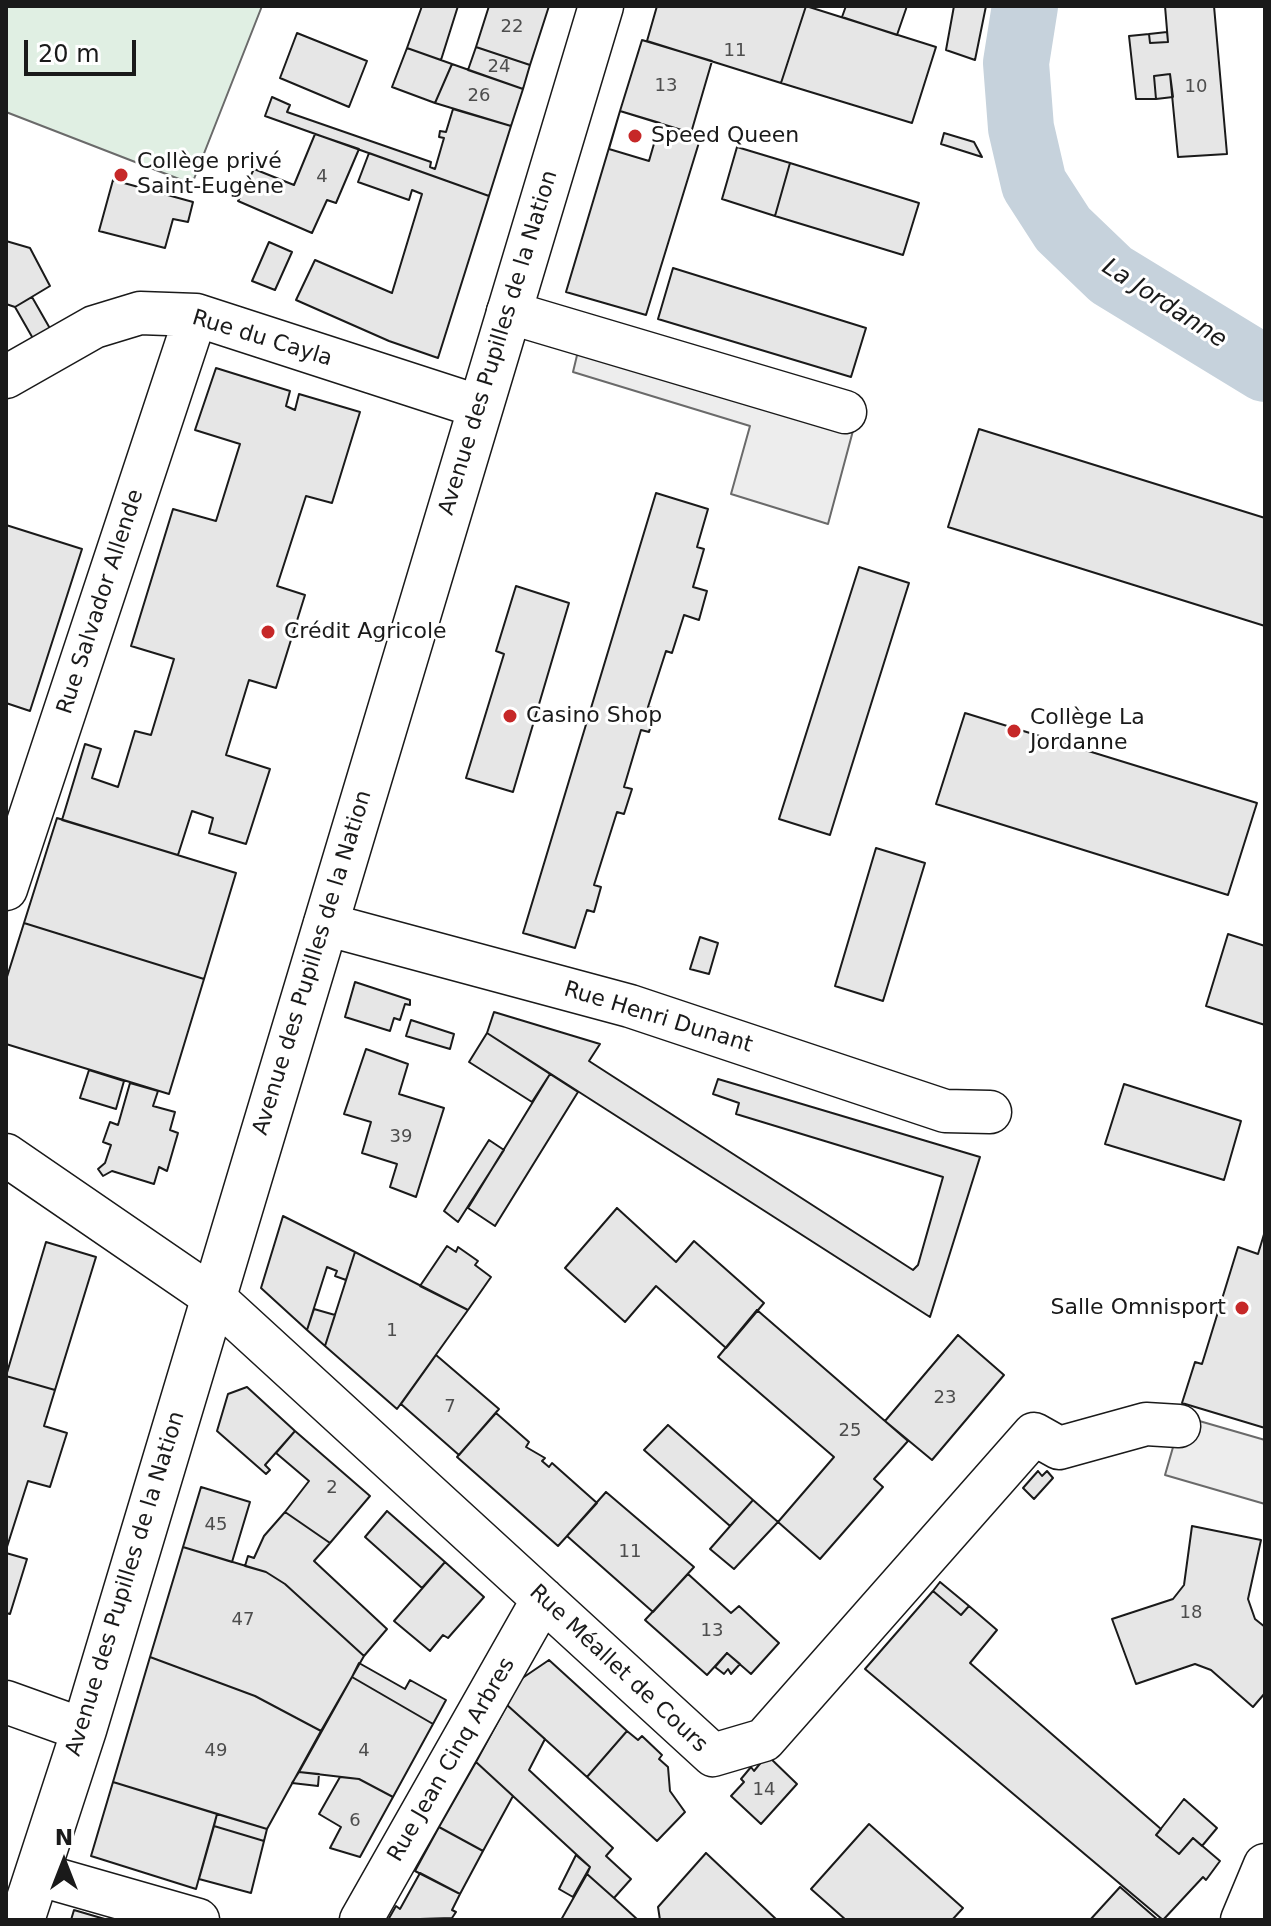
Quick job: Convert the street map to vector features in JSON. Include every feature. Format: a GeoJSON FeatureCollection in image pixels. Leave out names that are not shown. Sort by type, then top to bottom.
{"type":"FeatureCollection","features":[{"type":"Feature","properties":{"kind":"main road","name":"Avenue des Pupilles de la Nation"},"geometry":{"type":"LineString","coordinates":[[22,1920],[84,1730],[601,6]]}},
{"type":"Feature","properties":{"kind":"street"},"geometry":{"type":"LineString","coordinates":[[508,312],[845,412]]}},
{"type":"Feature","properties":{"kind":"street","name":"Rue du Cayla"},"geometry":{"type":"LineString","coordinates":[[6,377],[94,327],[140,313],[196,315],[480,407]]}},
{"type":"Feature","properties":{"kind":"street","name":"Rue Salvador Allende"},"geometry":{"type":"LineString","coordinates":[[6,889],[196,315]]}},
{"type":"Feature","properties":{"kind":"street","name":"Rue Henri Dunant"},"geometry":{"type":"LineString","coordinates":[[325,924],[630,1006],[945,1111],[990,1112]]}},
{"type":"Feature","properties":{"kind":"street","name":"Rue Méallet de Cours"},"geometry":{"type":"LineString","coordinates":[[6,1155],[213,1297],[713,1755],[764,1740],[1034,1434],[1059,1448],[1146,1424],[1179,1426]]}},
{"type":"Feature","properties":{"kind":"street","name":"Rue Jean Cinq Arbres"},"geometry":{"type":"LineString","coordinates":[[361,1920],[543,1599]]}},
{"type":"Feature","properties":{"kind":"street"},"geometry":{"type":"LineString","coordinates":[[6,1702],[84,1730]]}},
{"type":"Feature","properties":{"kind":"street"},"geometry":{"type":"LineString","coordinates":[[1242,1920],[1265,1865]]}},
{"type":"Feature","properties":{"kind":"street"},"geometry":{"type":"LineString","coordinates":[[37,1874],[198,1920]]}},
{"type":"Feature","properties":{"kind":"green space"},"geometry":{"type":"Polygon","coordinates":[[[6,6],[262,6],[192,184],[6,112],[6,6]]]}},
{"type":"Feature","properties":{"kind":"shaded area"},"geometry":{"type":"Polygon","coordinates":[[[579,347],[854,427],[828,524],[731,494],[750,426],[573,372],[579,347]]]}},
{"type":"Feature","properties":{"kind":"shaded area"},"geometry":{"type":"Polygon","coordinates":[[[1182,1416],[1265,1440],[1265,1504],[1165,1475],[1182,1416]]]}},
{"type":"Feature","properties":{"kind":"building"},"geometry":{"type":"Polygon","coordinates":[[[422,6],[458,6],[441,60],[407,48],[422,6]]]}},
{"type":"Feature","properties":{"kind":"building"},"geometry":{"type":"Polygon","coordinates":[[[489,6],[549,6],[530,65],[476,47],[489,6]]]}},
{"type":"Feature","properties":{"kind":"building"},"geometry":{"type":"Polygon","coordinates":[[[657,6],[806,6],[781,83],[647,41],[657,6]]]}},
{"type":"Feature","properties":{"kind":"building"},"geometry":{"type":"Polygon","coordinates":[[[806,6],[936,47],[912,123],[781,83],[806,6]]]}},
{"type":"Feature","properties":{"kind":"building"},"geometry":{"type":"Polygon","coordinates":[[[846,6],[907,6],[897,35],[842,17],[846,6]]]}},
{"type":"Feature","properties":{"kind":"building"},"geometry":{"type":"Polygon","coordinates":[[[954,6],[986,6],[975,60],[946,50],[954,6]]]}},
{"type":"Feature","properties":{"kind":"building"},"geometry":{"type":"Polygon","coordinates":[[[1165,6],[1214,6],[1227,154],[1178,157],[1170,74],[1154,76],[1156,99],[1136,99],[1129,36],[1149,34],[1150,43],[1168,42],[1165,6]]]}},
{"type":"Feature","properties":{"kind":"building"},"geometry":{"type":"Polygon","coordinates":[[[1167,32],[1168,42],[1150,43],[1149,34],[1167,32]]]}},
{"type":"Feature","properties":{"kind":"building"},"geometry":{"type":"Polygon","coordinates":[[[297,33],[367,61],[349,107],[280,78],[297,33]]]}},
{"type":"Feature","properties":{"kind":"building"},"geometry":{"type":"Polygon","coordinates":[[[642,40],[712,61],[691,133],[620,111],[642,40]]]}},
{"type":"Feature","properties":{"kind":"building"},"geometry":{"type":"Polygon","coordinates":[[[476,47],[530,65],[523,89],[468,70],[476,47]]]}},
{"type":"Feature","properties":{"kind":"building"},"geometry":{"type":"Polygon","coordinates":[[[407,48],[452,64],[435,103],[392,87],[407,48]]]}},
{"type":"Feature","properties":{"kind":"building"},"geometry":{"type":"Polygon","coordinates":[[[452,64],[523,89],[511,126],[435,103],[452,64]]]}},
{"type":"Feature","properties":{"kind":"building"},"geometry":{"type":"Polygon","coordinates":[[[1170,74],[1173,97],[1156,99],[1154,76],[1170,74]]]}},
{"type":"Feature","properties":{"kind":"building"},"geometry":{"type":"Polygon","coordinates":[[[272,97],[290,105],[287,112],[431,162],[430,167],[435,169],[444,138],[439,137],[440,131],[446,132],[453,109],[511,126],[489,196],[265,116],[272,97]]]}},
{"type":"Feature","properties":{"kind":"building"},"geometry":{"type":"Polygon","coordinates":[[[620,111],[701,136],[646,315],[566,292],[620,111]]]}},
{"type":"Feature","properties":{"kind":"building","name":"Speed Queen"},"geometry":{"type":"Polygon","coordinates":[[[620,111],[660,123],[649,161],[609,149],[620,111]]]}},
{"type":"Feature","properties":{"kind":"building"},"geometry":{"type":"Polygon","coordinates":[[[944,133],[974,142],[982,157],[941,144],[944,133]]]}},
{"type":"Feature","properties":{"kind":"building"},"geometry":{"type":"Polygon","coordinates":[[[315,134],[359,149],[336,203],[327,200],[312,233],[238,201],[254,169],[294,185],[315,134]]]}},
{"type":"Feature","properties":{"kind":"building"},"geometry":{"type":"Polygon","coordinates":[[[737,147],[790,163],[775,216],[722,199],[737,147]]]}},
{"type":"Feature","properties":{"kind":"building"},"geometry":{"type":"Polygon","coordinates":[[[369,153],[489,196],[438,358],[389,341],[296,300],[315,260],[392,293],[422,194],[412,190],[409,200],[358,182],[369,153]]]}},
{"type":"Feature","properties":{"kind":"building"},"geometry":{"type":"Polygon","coordinates":[[[790,163],[919,203],[903,255],[775,216],[790,163]]]}},
{"type":"Feature","properties":{"kind":"building"},"geometry":{"type":"Polygon","coordinates":[[[113,180],[193,202],[188,222],[173,219],[165,248],[99,231],[113,180]]]}},
{"type":"Feature","properties":{"kind":"building"},"geometry":{"type":"Polygon","coordinates":[[[6,241],[30,248],[50,286],[15,307],[6,304],[6,241]]]}},
{"type":"Feature","properties":{"kind":"building"},"geometry":{"type":"Polygon","coordinates":[[[269,242],[292,252],[275,290],[252,281],[269,242]]]}},
{"type":"Feature","properties":{"kind":"building"},"geometry":{"type":"Polygon","coordinates":[[[673,268],[866,328],[851,377],[658,319],[673,268]]]}},
{"type":"Feature","properties":{"kind":"building"},"geometry":{"type":"Polygon","coordinates":[[[32,297],[52,332],[35,342],[15,307],[32,297]]]}},
{"type":"Feature","properties":{"kind":"building"},"geometry":{"type":"Polygon","coordinates":[[[216,368],[290,391],[286,406],[295,410],[299,394],[360,412],[332,503],[306,496],[277,586],[305,595],[276,688],[249,680],[226,755],[270,769],[246,844],[209,833],[213,818],[192,811],[178,855],[62,820],[85,744],[101,749],[92,778],[118,787],[135,731],[151,735],[174,659],[131,646],[173,509],[216,521],[240,444],[195,430],[216,368]]]}},
{"type":"Feature","properties":{"kind":"building"},"geometry":{"type":"Polygon","coordinates":[[[979,429],[1265,518],[1265,626],[948,527],[979,429]]]}},
{"type":"Feature","properties":{"kind":"building"},"geometry":{"type":"Polygon","coordinates":[[[656,493],[708,509],[697,547],[704,549],[693,587],[707,591],[699,620],[684,615],[672,653],[666,651],[648,707],[655,709],[649,732],[641,730],[624,787],[632,789],[624,814],[617,812],[594,885],[601,887],[594,912],[587,910],[575,948],[523,933],[656,493]]]}},
{"type":"Feature","properties":{"kind":"building"},"geometry":{"type":"Polygon","coordinates":[[[6,525],[82,549],[30,711],[6,703],[6,525]]]}},
{"type":"Feature","properties":{"kind":"building"},"geometry":{"type":"Polygon","coordinates":[[[859,567],[909,583],[830,835],[779,819],[859,567]]]}},
{"type":"Feature","properties":{"kind":"building","name":"Casino Shop"},"geometry":{"type":"Polygon","coordinates":[[[516,586],[569,603],[513,792],[466,778],[504,654],[496,651],[516,586]]]}},
{"type":"Feature","properties":{"kind":"building"},"geometry":{"type":"Polygon","coordinates":[[[965,713],[1257,803],[1228,895],[936,804],[965,713]]]}},
{"type":"Feature","properties":{"kind":"building"},"geometry":{"type":"Polygon","coordinates":[[[57,818],[236,873],[204,979],[24,923],[57,818]]]}},
{"type":"Feature","properties":{"kind":"building"},"geometry":{"type":"Polygon","coordinates":[[[876,848],[925,863],[883,1001],[835,986],[876,848]]]}},
{"type":"Feature","properties":{"kind":"building"},"geometry":{"type":"Polygon","coordinates":[[[24,923],[204,979],[169,1094],[6,1044],[6,980],[24,923]]]}},
{"type":"Feature","properties":{"kind":"building"},"geometry":{"type":"Polygon","coordinates":[[[1228,934],[1265,946],[1265,1025],[1206,1006],[1228,934]]]}},
{"type":"Feature","properties":{"kind":"building"},"geometry":{"type":"Polygon","coordinates":[[[700,937],[718,943],[709,974],[690,969],[700,937]]]}},
{"type":"Feature","properties":{"kind":"building"},"geometry":{"type":"Polygon","coordinates":[[[355,982],[410,1000],[410,1005],[405,1004],[400,1020],[394,1018],[390,1031],[345,1017],[355,982]]]}},
{"type":"Feature","properties":{"kind":"building"},"geometry":{"type":"Polygon","coordinates":[[[494,1012],[600,1044],[589,1061],[913,1270],[918,1265],[943,1177],[736,1114],[739,1103],[713,1094],[718,1079],[980,1157],[930,1317],[487,1033],[494,1012]]]}},
{"type":"Feature","properties":{"kind":"building"},"geometry":{"type":"Polygon","coordinates":[[[411,1020],[454,1034],[450,1049],[406,1036],[411,1020]]]}},
{"type":"Feature","properties":{"kind":"building"},"geometry":{"type":"Polygon","coordinates":[[[487,1033],[550,1074],[532,1102],[469,1062],[487,1033]]]}},
{"type":"Feature","properties":{"kind":"building"},"geometry":{"type":"Polygon","coordinates":[[[366,1049],[408,1064],[399,1094],[444,1108],[416,1197],[390,1187],[397,1164],[362,1153],[371,1122],[344,1114],[366,1049]]]}},
{"type":"Feature","properties":{"kind":"building"},"geometry":{"type":"Polygon","coordinates":[[[89,1070],[124,1081],[116,1109],[80,1098],[89,1070]]]}},
{"type":"Feature","properties":{"kind":"building"},"geometry":{"type":"Polygon","coordinates":[[[550,1074],[578,1092],[495,1226],[468,1208],[550,1074]]]}},
{"type":"Feature","properties":{"kind":"building"},"geometry":{"type":"Polygon","coordinates":[[[130,1083],[158,1091],[153,1106],[175,1112],[170,1130],[178,1133],[167,1171],[159,1167],[154,1184],[112,1171],[103,1176],[98,1169],[105,1163],[111,1145],[103,1142],[110,1122],[118,1125],[130,1083]]]}},
{"type":"Feature","properties":{"kind":"building"},"geometry":{"type":"Polygon","coordinates":[[[1124,1084],[1241,1121],[1224,1180],[1105,1144],[1124,1084]]]}},
{"type":"Feature","properties":{"kind":"building"},"geometry":{"type":"Polygon","coordinates":[[[489,1140],[504,1150],[458,1222],[444,1211],[489,1140]]]}},
{"type":"Feature","properties":{"kind":"building"},"geometry":{"type":"Polygon","coordinates":[[[617,1208],[676,1262],[694,1241],[764,1303],[726,1348],[656,1286],[625,1322],[565,1268],[617,1208]]]}},
{"type":"Feature","properties":{"kind":"building"},"geometry":{"type":"Polygon","coordinates":[[[283,1216],[355,1252],[346,1280],[335,1276],[337,1271],[327,1267],[307,1330],[261,1288],[283,1216]]]}},
{"type":"Feature","properties":{"kind":"building","name":"Salle Omnisport"},"geometry":{"type":"Polygon","coordinates":[[[1265,1231],[1265,1428],[1182,1403],[1195,1362],[1202,1364],[1238,1247],[1258,1254],[1265,1231]]]}},
{"type":"Feature","properties":{"kind":"building"},"geometry":{"type":"Polygon","coordinates":[[[46,1242],[96,1257],[55,1390],[6,1376],[46,1242]]]}},
{"type":"Feature","properties":{"kind":"building"},"geometry":{"type":"Polygon","coordinates":[[[447,1246],[456,1252],[458,1247],[478,1261],[475,1265],[491,1277],[468,1310],[420,1286],[447,1246]]]}},
{"type":"Feature","properties":{"kind":"building"},"geometry":{"type":"Polygon","coordinates":[[[355,1252],[468,1310],[397,1409],[325,1346],[355,1252]]]}},
{"type":"Feature","properties":{"kind":"building"},"geometry":{"type":"Polygon","coordinates":[[[314,1309],[335,1315],[325,1346],[307,1330],[314,1309]]]}},
{"type":"Feature","properties":{"kind":"building"},"geometry":{"type":"Polygon","coordinates":[[[757,1310],[908,1441],[874,1479],[883,1487],[820,1559],[778,1522],[834,1457],[718,1357],[757,1310]]]}},
{"type":"Feature","properties":{"kind":"building"},"geometry":{"type":"Polygon","coordinates":[[[958,1335],[1004,1375],[932,1460],[885,1421],[958,1335]]]}},
{"type":"Feature","properties":{"kind":"building"},"geometry":{"type":"Polygon","coordinates":[[[436,1355],[499,1409],[459,1455],[401,1404],[436,1355]]]}},
{"type":"Feature","properties":{"kind":"building"},"geometry":{"type":"Polygon","coordinates":[[[6,1376],[55,1390],[44,1426],[67,1433],[50,1487],[28,1481],[6,1550],[6,1376]]]}},
{"type":"Feature","properties":{"kind":"building"},"geometry":{"type":"Polygon","coordinates":[[[247,1387],[295,1431],[265,1465],[270,1470],[266,1474],[217,1431],[228,1394],[247,1387]]]}},
{"type":"Feature","properties":{"kind":"building"},"geometry":{"type":"Polygon","coordinates":[[[496,1413],[529,1442],[526,1447],[545,1458],[542,1461],[549,1467],[552,1463],[597,1503],[558,1546],[457,1457],[496,1413]]]}},
{"type":"Feature","properties":{"kind":"building"},"geometry":{"type":"Polygon","coordinates":[[[668,1425],[753,1500],[730,1526],[644,1450],[668,1425]]]}},
{"type":"Feature","properties":{"kind":"building"},"geometry":{"type":"Polygon","coordinates":[[[295,1431],[370,1496],[330,1543],[285,1512],[309,1481],[276,1453],[295,1431]]]}},
{"type":"Feature","properties":{"kind":"building"},"geometry":{"type":"Polygon","coordinates":[[[1038,1471],[1042,1476],[1047,1471],[1053,1478],[1034,1499],[1023,1488],[1038,1471]]]}},
{"type":"Feature","properties":{"kind":"building"},"geometry":{"type":"Polygon","coordinates":[[[201,1487],[250,1502],[232,1562],[183,1547],[201,1487]]]}},
{"type":"Feature","properties":{"kind":"building"},"geometry":{"type":"Polygon","coordinates":[[[606,1492],[694,1567],[653,1612],[567,1536],[606,1492]]]}},
{"type":"Feature","properties":{"kind":"building"},"geometry":{"type":"Polygon","coordinates":[[[753,1500],[778,1522],[734,1569],[710,1549],[753,1500]]]}},
{"type":"Feature","properties":{"kind":"building"},"geometry":{"type":"Polygon","coordinates":[[[387,1511],[445,1562],[422,1588],[365,1537],[387,1511]]]}},
{"type":"Feature","properties":{"kind":"building"},"geometry":{"type":"Polygon","coordinates":[[[285,1512],[330,1543],[314,1561],[387,1629],[364,1656],[285,1584],[266,1572],[245,1566],[248,1556],[254,1558],[264,1536],[285,1512]]]}},
{"type":"Feature","properties":{"kind":"building"},"geometry":{"type":"Polygon","coordinates":[[[1192,1526],[1261,1540],[1248,1599],[1255,1619],[1265,1627],[1265,1693],[1253,1707],[1211,1670],[1195,1664],[1136,1684],[1112,1619],[1173,1599],[1184,1585],[1192,1526]]]}},
{"type":"Feature","properties":{"kind":"building"},"geometry":{"type":"Polygon","coordinates":[[[183,1547],[266,1572],[285,1584],[364,1656],[321,1731],[255,1696],[150,1657],[183,1547]]]}},
{"type":"Feature","properties":{"kind":"building"},"geometry":{"type":"Polygon","coordinates":[[[6,1553],[27,1559],[10,1614],[6,1613],[6,1553]]]}},
{"type":"Feature","properties":{"kind":"building"},"geometry":{"type":"Polygon","coordinates":[[[445,1562],[484,1597],[448,1638],[443,1635],[430,1651],[394,1621],[445,1562]]]}},
{"type":"Feature","properties":{"kind":"building"},"geometry":{"type":"Polygon","coordinates":[[[688,1574],[731,1613],[739,1606],[779,1643],[751,1674],[727,1653],[707,1675],[645,1620],[688,1574]]]}},
{"type":"Feature","properties":{"kind":"building"},"geometry":{"type":"Polygon","coordinates":[[[940,1582],[969,1606],[961,1615],[933,1591],[940,1582]]]}},
{"type":"Feature","properties":{"kind":"building"},"geometry":{"type":"Polygon","coordinates":[[[933,1591],[961,1615],[969,1606],[997,1630],[970,1663],[1161,1829],[1156,1835],[1179,1854],[1193,1838],[1220,1861],[1206,1880],[1203,1877],[1163,1920],[865,1669],[933,1591]]]}},
{"type":"Feature","properties":{"kind":"building"},"geometry":{"type":"Polygon","coordinates":[[[727,1653],[740,1664],[731,1674],[728,1669],[724,1674],[715,1667],[727,1653]]]}},
{"type":"Feature","properties":{"kind":"building"},"geometry":{"type":"Polygon","coordinates":[[[150,1657],[255,1696],[321,1731],[267,1829],[113,1782],[150,1657]]]}},
{"type":"Feature","properties":{"kind":"building"},"geometry":{"type":"Polygon","coordinates":[[[549,1660],[627,1731],[587,1777],[507,1705],[521,1679],[549,1660]]]}},
{"type":"Feature","properties":{"kind":"building"},"geometry":{"type":"Polygon","coordinates":[[[359,1663],[405,1689],[410,1680],[446,1700],[433,1724],[352,1677],[359,1663]]]}},
{"type":"Feature","properties":{"kind":"building"},"geometry":{"type":"Polygon","coordinates":[[[352,1677],[433,1724],[393,1797],[359,1779],[299,1772],[352,1677]]]}},
{"type":"Feature","properties":{"kind":"building"},"geometry":{"type":"Polygon","coordinates":[[[507,1705],[545,1739],[529,1770],[613,1848],[606,1856],[631,1879],[614,1898],[587,1874],[590,1867],[476,1762],[507,1705]]]}},
{"type":"Feature","properties":{"kind":"building"},"geometry":{"type":"Polygon","coordinates":[[[627,1731],[638,1740],[642,1736],[662,1755],[659,1759],[668,1767],[670,1791],[685,1812],[657,1841],[587,1777],[627,1731]]]}},
{"type":"Feature","properties":{"kind":"building"},"geometry":{"type":"Polygon","coordinates":[[[767,1755],[797,1784],[761,1824],[731,1796],[744,1782],[741,1779],[751,1767],[754,1771],[767,1755]]]}},
{"type":"Feature","properties":{"kind":"building"},"geometry":{"type":"Polygon","coordinates":[[[476,1762],[513,1796],[483,1851],[439,1827],[476,1762]]]}},
{"type":"Feature","properties":{"kind":"building"},"geometry":{"type":"Polygon","coordinates":[[[299,1772],[319,1774],[318,1786],[292,1783],[299,1772]]]}},
{"type":"Feature","properties":{"kind":"building"},"geometry":{"type":"Polygon","coordinates":[[[340,1777],[359,1779],[393,1797],[360,1857],[330,1848],[341,1827],[319,1814],[340,1777]]]}},
{"type":"Feature","properties":{"kind":"building"},"geometry":{"type":"Polygon","coordinates":[[[113,1782],[217,1814],[196,1889],[91,1856],[113,1782]]]}},
{"type":"Feature","properties":{"kind":"building"},"geometry":{"type":"Polygon","coordinates":[[[1184,1799],[1217,1828],[1202,1846],[1193,1838],[1179,1854],[1156,1835],[1184,1799]]]}},
{"type":"Feature","properties":{"kind":"building"},"geometry":{"type":"Polygon","coordinates":[[[217,1814],[267,1829],[264,1841],[214,1826],[217,1814]]]}},
{"type":"Feature","properties":{"kind":"building"},"geometry":{"type":"Polygon","coordinates":[[[869,1824],[963,1908],[952,1920],[846,1920],[811,1889],[869,1824]]]}},
{"type":"Feature","properties":{"kind":"building"},"geometry":{"type":"Polygon","coordinates":[[[214,1826],[264,1841],[251,1893],[199,1879],[214,1826]]]}},
{"type":"Feature","properties":{"kind":"building"},"geometry":{"type":"Polygon","coordinates":[[[439,1827],[483,1851],[460,1894],[415,1871],[439,1827]]]}},
{"type":"Feature","properties":{"kind":"building"},"geometry":{"type":"Polygon","coordinates":[[[706,1853],[777,1920],[660,1920],[658,1907],[706,1853]]]}},
{"type":"Feature","properties":{"kind":"building"},"geometry":{"type":"Polygon","coordinates":[[[576,1855],[590,1867],[573,1897],[559,1889],[576,1855]]]}},
{"type":"Feature","properties":{"kind":"building"},"geometry":{"type":"Polygon","coordinates":[[[420,1873],[460,1894],[452,1910],[456,1912],[452,1918],[388,1920],[396,1906],[400,1909],[420,1873]]]}},
{"type":"Feature","properties":{"kind":"building"},"geometry":{"type":"Polygon","coordinates":[[[587,1874],[614,1898],[638,1920],[561,1920],[587,1874]]]}},
{"type":"Feature","properties":{"kind":"building"},"geometry":{"type":"Polygon","coordinates":[[[1120,1887],[1158,1920],[1090,1920],[1120,1887]]]}},
{"type":"Feature","properties":{"kind":"building"},"geometry":{"type":"Polygon","coordinates":[[[74,1910],[108,1920],[71,1920],[74,1910]]]}},
{"type":"Feature","properties":{"kind":"waterway","name":"La Jordanne"},"geometry":{"type":"LineString","coordinates":[[1025,6],[1016,63],[1021,128],[1034,184],[1063,229],[1111,275],[1265,369]]}},
{"type":"Feature","properties":{"kind":"place","name":"Speed Queen"},"geometry":{"type":"Point","coordinates":[635,136]}},
{"type":"Feature","properties":{"kind":"place","name":"Collège privé Saint-Eugène"},"geometry":{"type":"Point","coordinates":[121,175]}},
{"type":"Feature","properties":{"kind":"place","name":"Crédit Agricole"},"geometry":{"type":"Point","coordinates":[268,632]}},
{"type":"Feature","properties":{"kind":"place","name":"Casino Shop"},"geometry":{"type":"Point","coordinates":[510,716]}},
{"type":"Feature","properties":{"kind":"place","name":"Collège La Jordanne"},"geometry":{"type":"Point","coordinates":[1014,731]}},
{"type":"Feature","properties":{"kind":"place","name":"Salle Omnisport"},"geometry":{"type":"Point","coordinates":[1242,1308]}}]}
